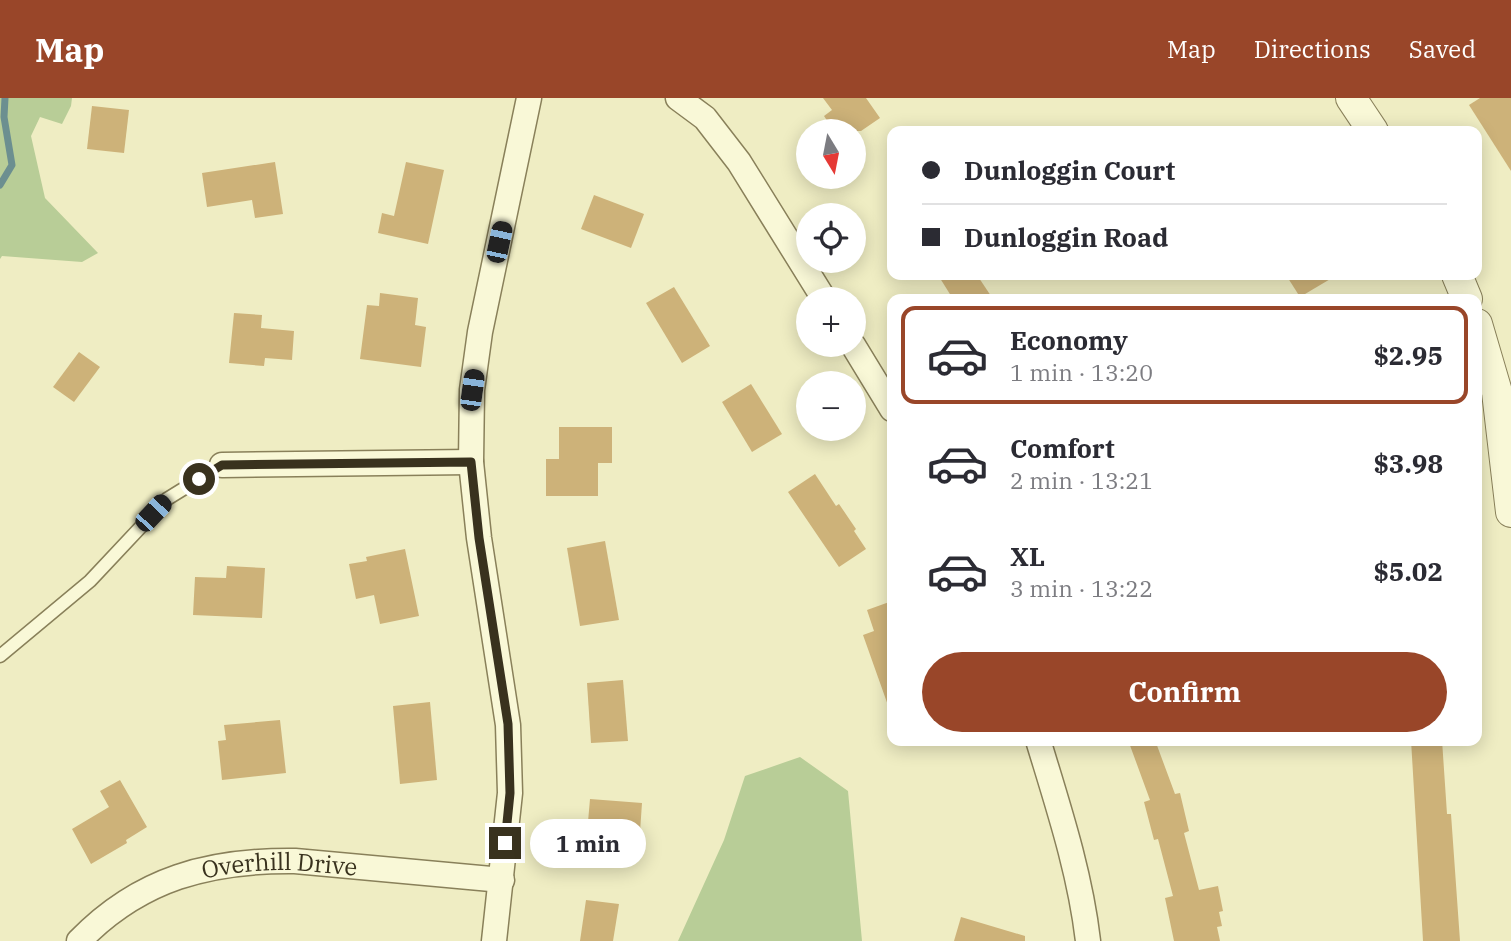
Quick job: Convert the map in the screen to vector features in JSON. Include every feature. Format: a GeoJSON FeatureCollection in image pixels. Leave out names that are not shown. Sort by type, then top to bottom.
{"type":"FeatureCollection","features":[{"type":"Feature","properties":{"kind":"street"},"geometry":{"type":"LineString","coordinates":[[494,941],[510,793],[508,724],[479,538],[471,462],[472,390],[480,332],[529,98]]}},
{"type":"Feature","properties":{"kind":"street"},"geometry":{"type":"LineString","coordinates":[[678,98],[705,118],[739,162],[817,287]]}},
{"type":"Feature","properties":{"kind":"street"},"geometry":{"type":"LineString","coordinates":[[1352,98],[1370,126]]}},
{"type":"Feature","properties":{"kind":"street"},"geometry":{"type":"LineString","coordinates":[[1482,341],[1497,393],[1511,512]]}},
{"type":"Feature","properties":{"kind":"street"},"geometry":{"type":"LineString","coordinates":[[860,357],[887,401]]}},
{"type":"Feature","properties":{"kind":"street"},"geometry":{"type":"LineString","coordinates":[[222,465],[471,462]]}},
{"type":"Feature","properties":{"kind":"street"},"geometry":{"type":"LineString","coordinates":[[1040,746],[1065,831],[1085,912],[1088,941]]}},
{"type":"Feature","properties":{"kind":"street","name":"Overhill Drive"},"geometry":{"type":"LineString","coordinates":[[79,941],[93,926],[150,888],[169,878],[215,867],[263,861],[295,861],[502,880]]}},
{"type":"Feature","properties":{"kind":"lane"},"geometry":{"type":"LineString","coordinates":[[0,656],[90,581],[167,499],[222,465]]}},
{"type":"Feature","properties":{"kind":"green space"},"geometry":{"type":"Polygon","coordinates":[[[0,98],[72,98],[62,124],[40,117],[31,136],[45,198],[98,253],[82,262],[2,256],[0,259],[0,98]]]}},
{"type":"Feature","properties":{"kind":"green space"},"geometry":{"type":"Polygon","coordinates":[[[800,757],[848,791],[862,941],[678,941],[724,840],[745,776],[800,757]]]}},
{"type":"Feature","properties":{"kind":"building"},"geometry":{"type":"Polygon","coordinates":[[[823,98],[866,98],[880,118],[866,128],[866,119],[826,119],[824,116],[832,110],[823,98]]]}},
{"type":"Feature","properties":{"kind":"building"},"geometry":{"type":"Polygon","coordinates":[[[1480,98],[1511,98],[1511,171],[1469,105],[1480,98]]]}},
{"type":"Feature","properties":{"kind":"building"},"geometry":{"type":"Polygon","coordinates":[[[92,106],[129,110],[124,153],[87,149],[92,106]]]}},
{"type":"Feature","properties":{"kind":"building"},"geometry":{"type":"Polygon","coordinates":[[[275,162],[283,214],[255,218],[252,200],[207,207],[202,173],[275,162]]]}},
{"type":"Feature","properties":{"kind":"building"},"geometry":{"type":"Polygon","coordinates":[[[406,162],[444,170],[428,244],[378,233],[382,213],[394,216],[406,162]]]}},
{"type":"Feature","properties":{"kind":"building"},"geometry":{"type":"Polygon","coordinates":[[[594,195],[644,214],[631,248],[581,229],[594,195]]]}},
{"type":"Feature","properties":{"kind":"building"},"geometry":{"type":"Polygon","coordinates":[[[941,280],[980,280],[990,294],[950,294],[941,280]]]}},
{"type":"Feature","properties":{"kind":"building"},"geometry":{"type":"Polygon","coordinates":[[[1289,280],[1329,280],[1305,294],[1298,294],[1289,280]]]}},
{"type":"Feature","properties":{"kind":"building"},"geometry":{"type":"Polygon","coordinates":[[[674,287],[710,346],[682,363],[646,303],[674,287]]]}},
{"type":"Feature","properties":{"kind":"building"},"geometry":{"type":"Polygon","coordinates":[[[380,293],[418,298],[415,325],[426,327],[421,367],[360,359],[367,305],[379,306],[380,293]]]}},
{"type":"Feature","properties":{"kind":"building"},"geometry":{"type":"Polygon","coordinates":[[[234,313],[262,315],[261,328],[294,331],[292,360],[265,358],[264,366],[229,363],[234,313]]]}},
{"type":"Feature","properties":{"kind":"building"},"geometry":{"type":"Polygon","coordinates":[[[79,352],[100,367],[74,402],[53,387],[79,352]]]}},
{"type":"Feature","properties":{"kind":"building"},"geometry":{"type":"Polygon","coordinates":[[[751,384],[782,434],[752,452],[722,402],[751,384]]]}},
{"type":"Feature","properties":{"kind":"building"},"geometry":{"type":"Polygon","coordinates":[[[559,427],[612,427],[612,463],[598,463],[598,496],[546,496],[546,459],[559,459],[559,427]]]}},
{"type":"Feature","properties":{"kind":"building"},"geometry":{"type":"Polygon","coordinates":[[[815,474],[836,506],[839,504],[856,529],[854,531],[866,549],[839,567],[788,492],[815,474]]]}},
{"type":"Feature","properties":{"kind":"building"},"geometry":{"type":"Polygon","coordinates":[[[605,541],[619,620],[580,626],[567,548],[605,541]]]}},
{"type":"Feature","properties":{"kind":"building"},"geometry":{"type":"Polygon","coordinates":[[[405,549],[419,616],[380,624],[374,595],[356,599],[349,564],[367,561],[366,557],[405,549]]]}},
{"type":"Feature","properties":{"kind":"building"},"geometry":{"type":"Polygon","coordinates":[[[227,566],[265,568],[262,618],[193,615],[195,577],[226,578],[227,566]]]}},
{"type":"Feature","properties":{"kind":"building"},"geometry":{"type":"Polygon","coordinates":[[[887,603],[887,703],[863,635],[874,631],[867,610],[887,603]]]}},
{"type":"Feature","properties":{"kind":"building"},"geometry":{"type":"Polygon","coordinates":[[[623,680],[628,741],[591,743],[587,683],[623,680]]]}},
{"type":"Feature","properties":{"kind":"building"},"geometry":{"type":"Polygon","coordinates":[[[430,702],[437,780],[400,784],[393,706],[430,702]]]}},
{"type":"Feature","properties":{"kind":"building"},"geometry":{"type":"Polygon","coordinates":[[[280,720],[286,773],[222,780],[218,741],[226,740],[224,725],[280,720]]]}},
{"type":"Feature","properties":{"kind":"building"},"geometry":{"type":"Polygon","coordinates":[[[1130,746],[1157,746],[1175,794],[1180,793],[1189,831],[1184,833],[1199,890],[1218,886],[1223,911],[1219,912],[1222,926],[1217,927],[1220,941],[1174,941],[1165,898],[1173,896],[1158,839],[1154,840],[1144,802],[1150,800],[1130,746]]]}},
{"type":"Feature","properties":{"kind":"building"},"geometry":{"type":"Polygon","coordinates":[[[1411,746],[1442,746],[1447,814],[1451,814],[1460,941],[1423,941],[1411,746]]]}},
{"type":"Feature","properties":{"kind":"building"},"geometry":{"type":"Polygon","coordinates":[[[120,780],[147,827],[126,840],[127,843],[91,864],[72,829],[109,807],[100,791],[120,780]]]}},
{"type":"Feature","properties":{"kind":"building"},"geometry":{"type":"Polygon","coordinates":[[[590,799],[642,803],[640,832],[624,831],[622,859],[585,856],[590,799]]]}},
{"type":"Feature","properties":{"kind":"building"},"geometry":{"type":"Polygon","coordinates":[[[586,900],[619,904],[613,941],[580,941],[586,900]]]}},
{"type":"Feature","properties":{"kind":"building"},"geometry":{"type":"Polygon","coordinates":[[[961,917],[1025,936],[1025,941],[954,941],[961,917]]]}},
{"type":"Feature","properties":{"kind":"waterway"},"geometry":{"type":"LineString","coordinates":[[0,185],[12,165],[4,117],[5,98]]}},
{"type":"Feature","properties":{"kind":"route"},"geometry":{"type":"LineString","coordinates":[[199,479],[222,465],[471,462],[479,538],[508,724],[510,793],[505,843]]}}]}
